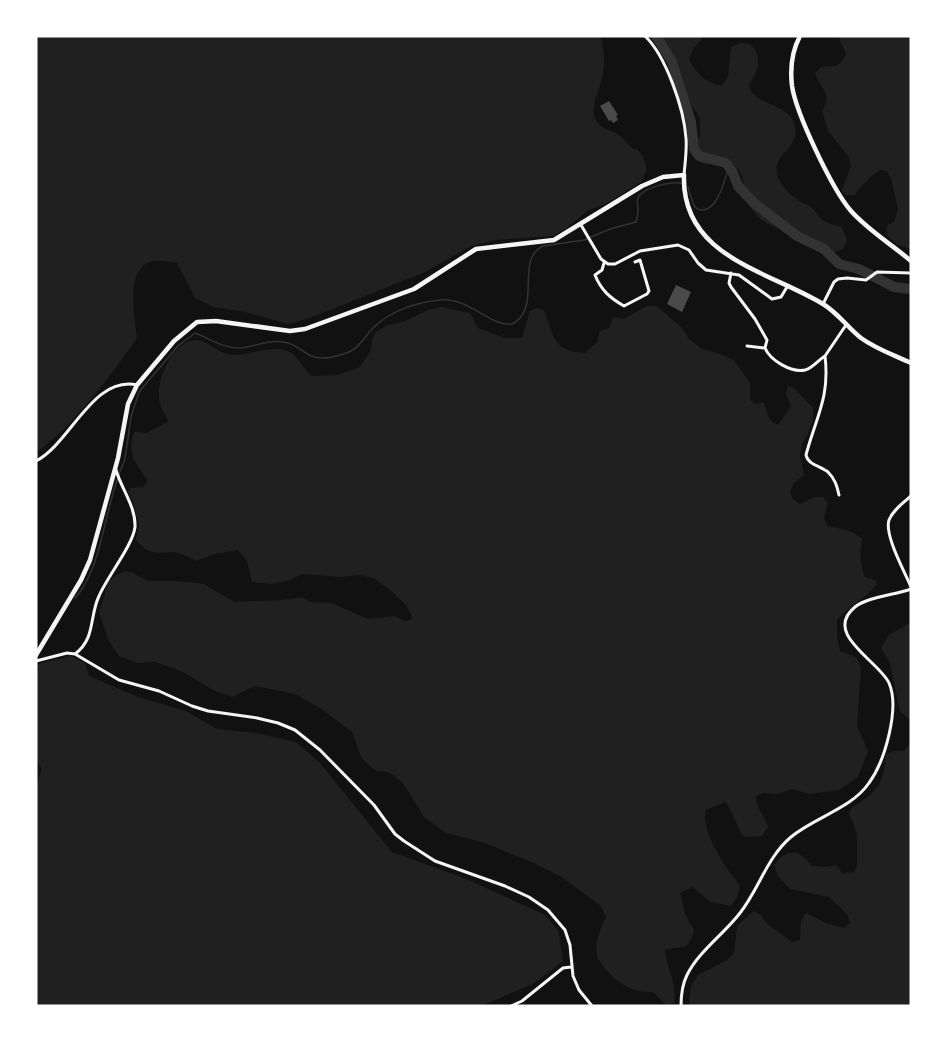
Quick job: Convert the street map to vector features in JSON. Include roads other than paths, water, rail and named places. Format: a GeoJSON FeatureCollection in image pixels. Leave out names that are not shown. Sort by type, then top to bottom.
{"type":"FeatureCollection","features":[{"type":"Feature","properties":{"kind":"main road"},"geometry":{"type":"LineString","coordinates":[[800,36],[792,60],[794,93],[829,177],[841,198],[859,220],[911,261]]}},
{"type":"Feature","properties":{"kind":"main road"},"geometry":{"type":"LineString","coordinates":[[36,655],[76,589],[90,560],[116,471],[128,404],[137,385],[174,341],[197,322],[216,321],[290,331],[305,329],[414,289],[476,249],[547,242],[560,238],[652,181],[672,175],[684,175],[684,195],[687,208],[710,240],[734,260],[823,304],[871,344],[911,363]]}},
{"type":"Feature","properties":{"kind":"street"},"geometry":{"type":"LineString","coordinates":[[645,36],[659,51],[683,117],[686,137],[684,175]]}},
{"type":"Feature","properties":{"kind":"street"},"geometry":{"type":"LineString","coordinates":[[581,225],[604,262],[602,270],[595,275],[599,285],[603,291],[624,306],[649,291],[640,260],[635,262]]}},
{"type":"Feature","properties":{"kind":"street"},"geometry":{"type":"LineString","coordinates":[[604,262],[615,264],[640,251],[678,245],[689,250],[706,270],[744,277],[772,299],[781,297],[787,287]]}},
{"type":"Feature","properties":{"kind":"street"},"geometry":{"type":"LineString","coordinates":[[731,273],[729,283],[731,287],[766,336],[767,355],[798,370],[812,367],[825,356],[846,325]]}},
{"type":"Feature","properties":{"kind":"street"},"geometry":{"type":"LineString","coordinates":[[823,304],[834,282],[838,279],[862,280],[875,273],[911,273]]}},
{"type":"Feature","properties":{"kind":"street"},"geometry":{"type":"LineString","coordinates":[[747,346],[765,348]]}},
{"type":"Feature","properties":{"kind":"street"},"geometry":{"type":"LineString","coordinates":[[825,356],[828,378],[806,459],[828,472],[836,483],[839,495]]}},
{"type":"Feature","properties":{"kind":"street"},"geometry":{"type":"LineString","coordinates":[[36,461],[51,450],[78,418],[106,391],[127,382],[137,385]]}},
{"type":"Feature","properties":{"kind":"street"},"geometry":{"type":"LineString","coordinates":[[75,654],[85,645],[97,598],[135,528],[132,509],[116,471]]}},
{"type":"Feature","properties":{"kind":"street"},"geometry":{"type":"LineString","coordinates":[[681,1006],[682,989],[690,970],[741,912],[784,843],[806,826],[862,792],[875,774],[893,717],[893,694],[886,676],[850,642],[846,629],[847,618],[853,609],[863,603],[911,588],[889,536],[888,526],[892,514],[911,496]]}},
{"type":"Feature","properties":{"kind":"street"},"geometry":{"type":"LineString","coordinates":[[36,661],[67,653],[75,654],[119,680],[159,691],[192,706],[208,711],[257,718],[295,730],[320,750],[374,805],[395,834],[404,841],[435,861],[506,886],[529,897],[548,910],[565,930],[570,945],[571,967],[575,983],[592,1006]]}},
{"type":"Feature","properties":{"kind":"street"},"geometry":{"type":"LineString","coordinates":[[511,1006],[522,1001],[563,968],[571,967]]}},
{"type":"Feature","properties":{"kind":"waterway"},"geometry":{"type":"LineString","coordinates":[[656,36],[672,62],[691,122],[694,149],[699,156],[726,163],[738,186],[754,203],[797,236],[824,249],[839,264],[859,269],[894,287],[910,289]]}},
{"type":"Feature","properties":{"kind":"waterway"},"geometry":{"type":"LineString","coordinates":[[688,187],[697,209],[708,209],[717,200],[729,167]]}},
{"type":"Feature","properties":{"kind":"waterway"},"geometry":{"type":"LineString","coordinates":[[119,474],[125,459],[131,417],[139,392],[178,346],[195,333],[232,348],[244,348],[277,341],[294,346],[311,356],[326,358],[342,355],[355,349],[373,328],[396,312],[431,301],[451,300],[496,321],[512,324],[521,317],[526,307],[530,262],[543,246],[584,240],[610,229],[636,222],[638,200],[641,194],[659,185],[684,184]]}},
{"type":"Feature","properties":{"kind":"waterway"},"geometry":{"type":"LineString","coordinates":[[75,598],[91,572],[118,478]]}}]}
